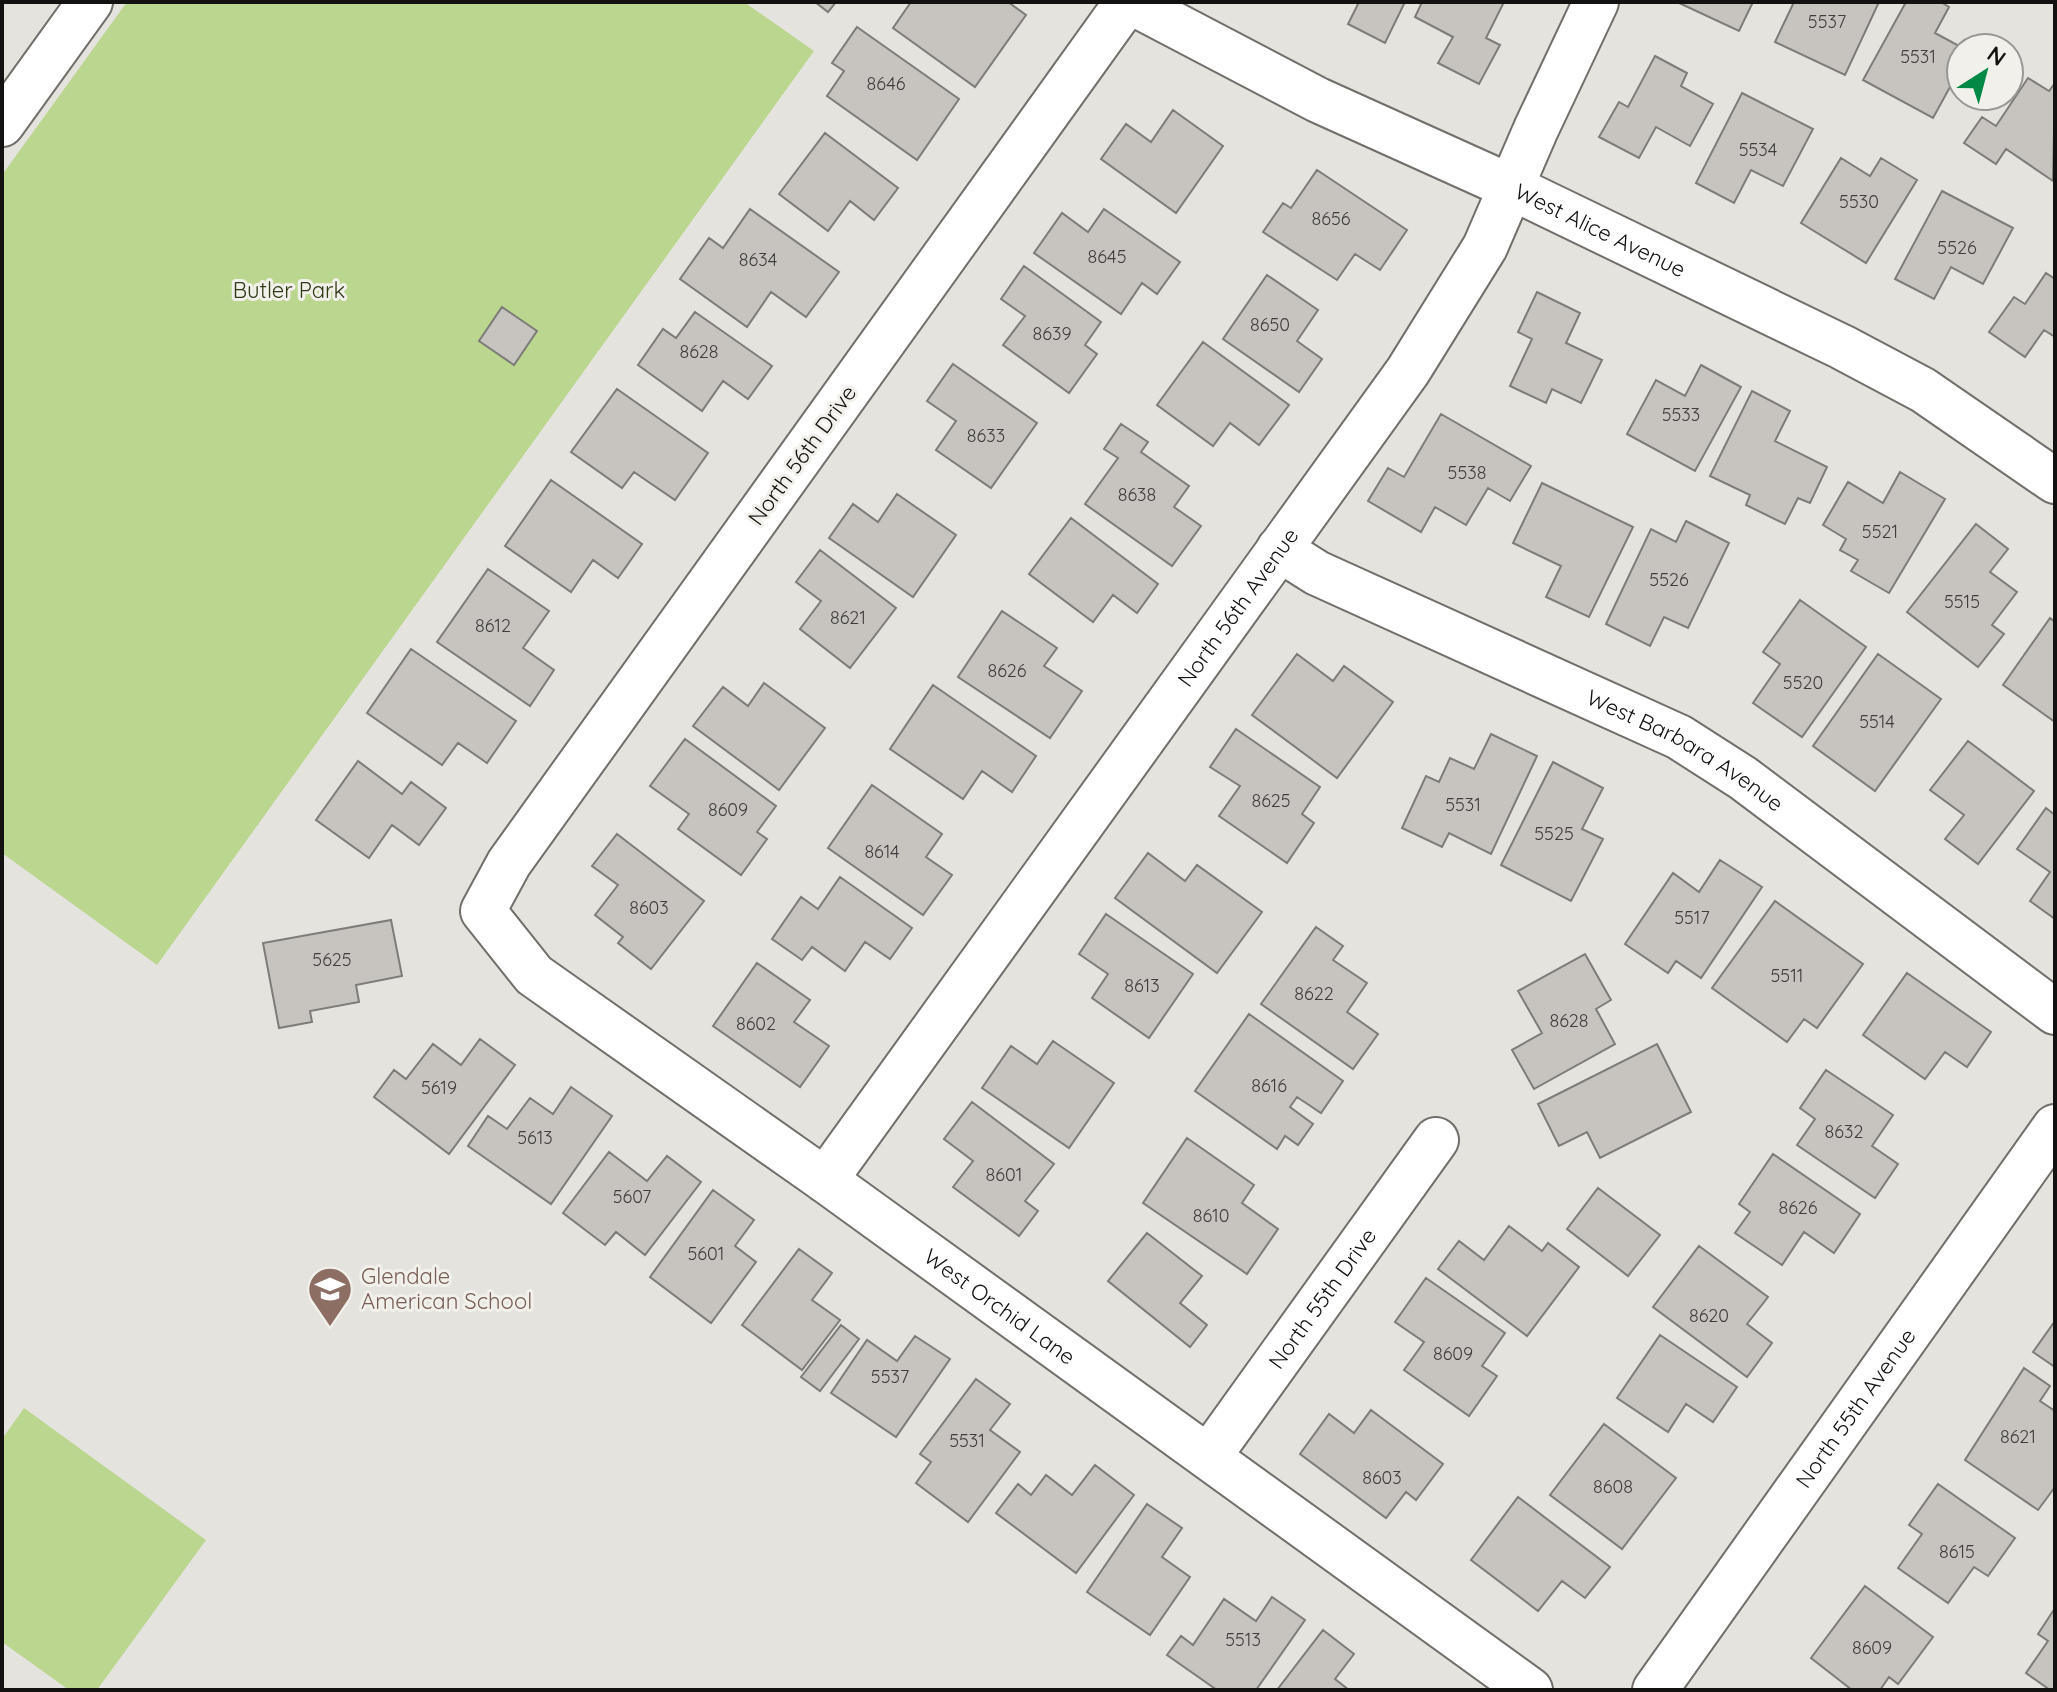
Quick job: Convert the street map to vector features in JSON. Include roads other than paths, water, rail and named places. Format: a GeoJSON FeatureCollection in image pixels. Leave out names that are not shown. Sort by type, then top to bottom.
{"type":"FeatureCollection","features":[{"type":"Feature","properties":{"kind":"street"},"geometry":{"type":"LineString","coordinates":[[2,124],[90,2]]}},
{"type":"Feature","properties":{"kind":"street","name":"West Alice Avenue"},"geometry":{"type":"LineString","coordinates":[[1129,2],[1318,100],[1511,187],[1923,390],[2055,481]]}},
{"type":"Feature","properties":{"kind":"street","name":"North 56th Drive"},"geometry":{"type":"LineString","coordinates":[[483,911],[519,850],[1129,2]]}},
{"type":"Feature","properties":{"kind":"street","name":"North 56th Avenue"},"geometry":{"type":"LineString","coordinates":[[825,1180],[1458,296],[1485,247],[1596,2]]}},
{"type":"Feature","properties":{"kind":"street","name":"West Barbara Avenue"},"geometry":{"type":"LineString","coordinates":[[1279,549],[1317,573],[1679,737],[1743,778],[2055,1012]]}},
{"type":"Feature","properties":{"kind":"street","name":"West Orchid Lane"},"geometry":{"type":"LineString","coordinates":[[483,911],[534,975],[825,1180],[1530,1690]]}},
{"type":"Feature","properties":{"kind":"street","name":"North 55th Avenue"},"geometry":{"type":"LineString","coordinates":[[1655,1690],[2055,1127]]}},
{"type":"Feature","properties":{"kind":"street","name":"North 55th Drive"},"geometry":{"type":"LineString","coordinates":[[1209,1456],[1436,1140]]}},
{"type":"Feature","properties":{"kind":"place","name":"Glendale American School"},"geometry":{"type":"Point","coordinates":[330,1328]}},
{"type":"Feature","properties":{"kind":"park label","name":"Butler Park"},"geometry":{"type":"Point","coordinates":[289,290]}}]}
